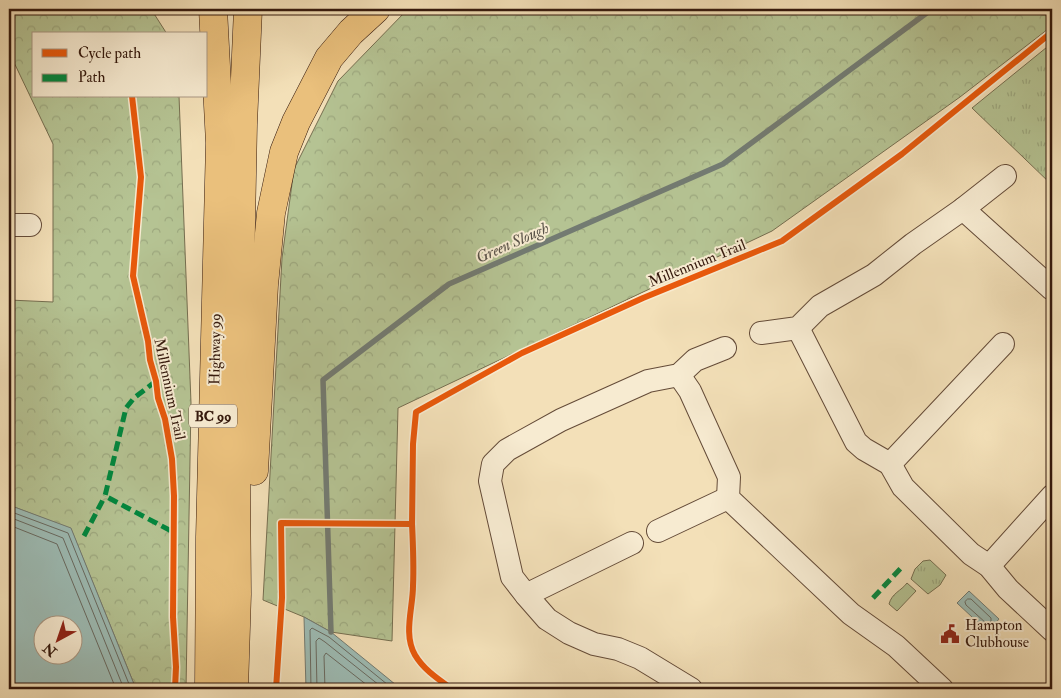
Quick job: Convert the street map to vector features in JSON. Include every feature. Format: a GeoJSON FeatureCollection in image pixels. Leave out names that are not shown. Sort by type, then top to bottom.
{"type":"FeatureCollection","features":[{"type":"Feature","properties":{"kind":"highway","name":"Highway 99"},"geometry":{"type":"LineString","coordinates":[[209,689],[210,538],[220,143],[213,9]]}},
{"type":"Feature","properties":{"kind":"highway"},"geometry":{"type":"LineString","coordinates":[[220,143],[227,45],[227,9]]}},
{"type":"Feature","properties":{"kind":"highway","name":"Highway 99"},"geometry":{"type":"LineString","coordinates":[[234,689],[243,134],[248,9]]}},
{"type":"Feature","properties":{"kind":"highway"},"geometry":{"type":"LineString","coordinates":[[237,546],[254,477],[264,285],[271,213],[284,152],[296,122],[329,58],[351,32],[376,9]]}},
{"type":"Feature","properties":{"kind":"lane"},"geometry":{"type":"LineString","coordinates":[[761,333],[798,328],[820,306],[874,275],[915,242],[963,209],[1005,176]]}},
{"type":"Feature","properties":{"kind":"lane"},"geometry":{"type":"LineString","coordinates":[[963,209],[1052,289]]}},
{"type":"Feature","properties":{"kind":"lane"},"geometry":{"type":"LineString","coordinates":[[798,328],[856,442],[864,449],[890,464],[903,487],[971,554],[989,566],[1008,589],[1052,630]]}},
{"type":"Feature","properties":{"kind":"lane"},"geometry":{"type":"LineString","coordinates":[[890,464],[1003,344]]}},
{"type":"Feature","properties":{"kind":"lane"},"geometry":{"type":"LineString","coordinates":[[691,689],[640,658],[618,649],[594,644],[568,632],[547,619],[512,577],[490,481],[494,464],[507,450],[561,420],[648,381],[679,375],[695,360],[725,348]]}},
{"type":"Feature","properties":{"kind":"lane"},"geometry":{"type":"LineString","coordinates":[[679,375],[690,391],[729,477],[728,498],[851,614],[896,646],[942,689]]}},
{"type":"Feature","properties":{"kind":"lane"},"geometry":{"type":"LineString","coordinates":[[989,566],[1052,496]]}},
{"type":"Feature","properties":{"kind":"lane"},"geometry":{"type":"LineString","coordinates":[[658,531],[728,498]]}},
{"type":"Feature","properties":{"kind":"lane"},"geometry":{"type":"LineString","coordinates":[[526,595],[632,543]]}},
{"type":"Feature","properties":{"kind":"green space"},"geometry":{"type":"Polygon","coordinates":[[[43,9],[151,9],[166,32],[32,32],[32,98],[179,98],[191,403],[186,689],[136,689],[71,529],[9,505],[9,300],[53,302],[53,144],[9,52],[9,15],[43,9]]]}},
{"type":"Feature","properties":{"kind":"green space"},"geometry":{"type":"Polygon","coordinates":[[[410,9],[1052,9],[1052,26],[960,97],[772,231],[398,408],[392,641],[331,632],[304,617],[263,600],[282,258],[294,169],[338,81],[410,9]]]}},
{"type":"Feature","properties":{"kind":"green space"},"geometry":{"type":"Polygon","coordinates":[[[1052,43],[1052,185],[972,108],[1052,43]]]}},
{"type":"Feature","properties":{"kind":"green space"},"geometry":{"type":"Polygon","coordinates":[[[930,560],[946,575],[940,585],[928,594],[911,579],[915,569],[923,561],[930,560]]]}},
{"type":"Feature","properties":{"kind":"green space"},"geometry":{"type":"Polygon","coordinates":[[[907,583],[916,591],[897,611],[889,604],[890,600],[907,583]]]}},
{"type":"Feature","properties":{"kind":"water"},"geometry":{"type":"Polygon","coordinates":[[[9,505],[71,528],[136,689],[9,689],[9,505]]]}},
{"type":"Feature","properties":{"kind":"water"},"geometry":{"type":"Polygon","coordinates":[[[969,591],[999,619],[988,632],[957,603],[969,591]]]}},
{"type":"Feature","properties":{"kind":"water"},"geometry":{"type":"Polygon","coordinates":[[[304,617],[331,632],[401,689],[306,689],[304,617]]]}},
{"type":"Feature","properties":{"kind":"waterway","name":"Green Slough"},"geometry":{"type":"LineString","coordinates":[[331,632],[323,380],[449,284],[723,164],[932,9]]}},
{"type":"Feature","properties":{"kind":"marked path"},"geometry":{"type":"LineString","coordinates":[[156,381],[134,398],[126,408],[105,496],[175,533]]}},
{"type":"Feature","properties":{"kind":"marked path"},"geometry":{"type":"LineString","coordinates":[[84,536],[105,496]]}},
{"type":"Feature","properties":{"kind":"marked path"},"geometry":{"type":"LineString","coordinates":[[873,598],[901,568]]}},
{"type":"Feature","properties":{"kind":"cycle path","name":"Millennium Trail"},"geometry":{"type":"LineString","coordinates":[[276,689],[282,598],[281,523],[412,524],[413,444],[416,412],[522,353],[643,298],[782,241],[902,154],[1052,32]]}},
{"type":"Feature","properties":{"kind":"cycle path","name":"Millennium Trail"},"geometry":{"type":"LineString","coordinates":[[132,98],[141,177],[133,276],[172,459],[174,496],[173,617],[176,667],[175,689]]}},
{"type":"Feature","properties":{"kind":"cycle path"},"geometry":{"type":"LineString","coordinates":[[412,524],[413,594],[409,621],[411,647],[423,665],[452,689]]}},
{"type":"Feature","properties":{"kind":"place","name":"Hampton Clubhouse"},"geometry":{"type":"Point","coordinates":[950,634]}}]}
